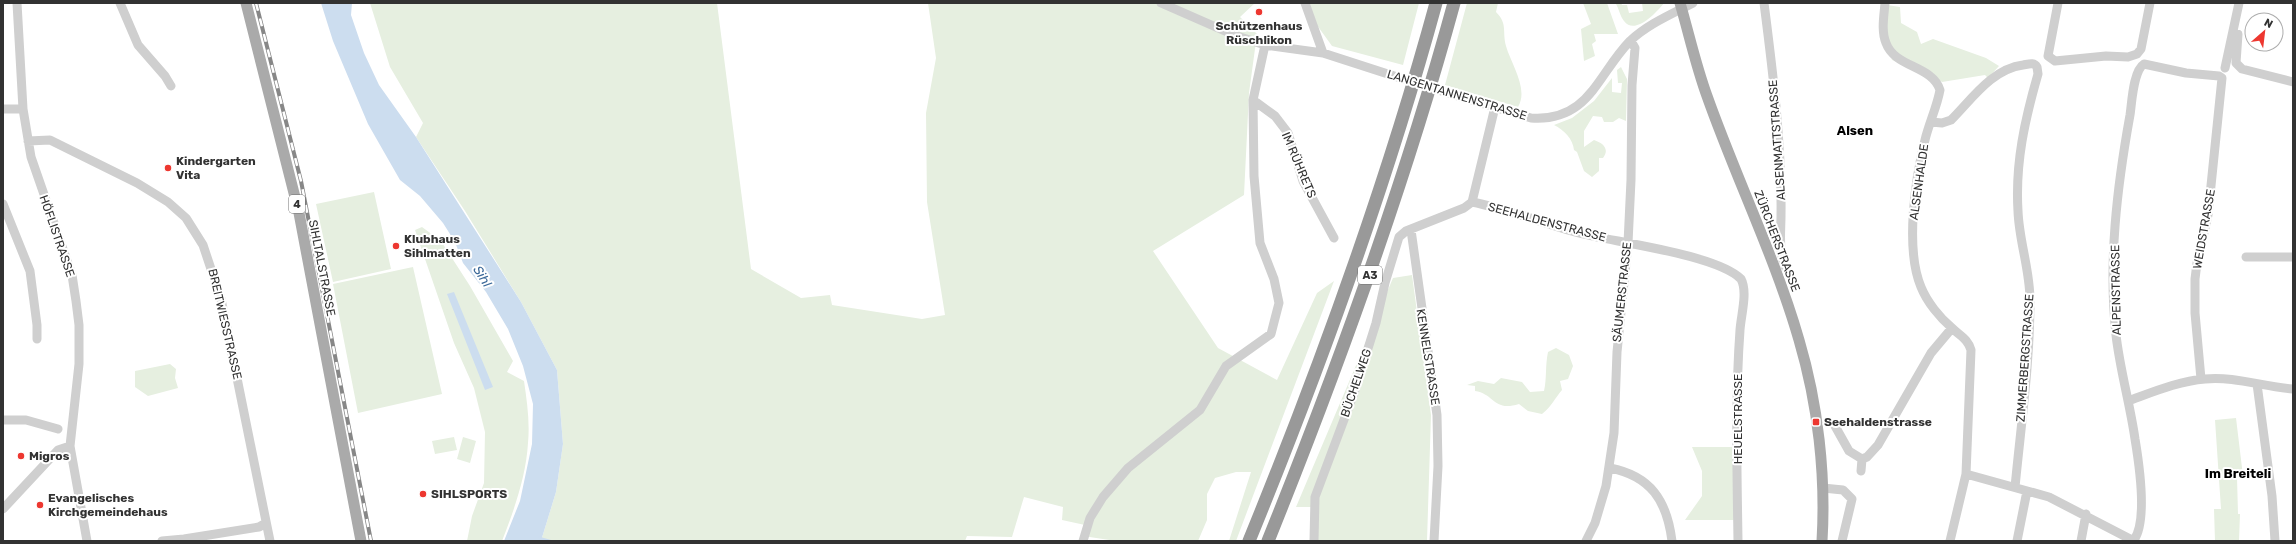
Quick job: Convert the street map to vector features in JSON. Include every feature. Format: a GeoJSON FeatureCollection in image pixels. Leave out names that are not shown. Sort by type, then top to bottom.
{"type":"FeatureCollection","features":[{"type":"Feature","properties":{"kind":"highway","name":"A3"},"geometry":{"type":"LineString","coordinates":[[1249,541],[1300,414],[1350,278],[1396,139],[1436,3]]}},
{"type":"Feature","properties":{"kind":"highway","name":"A3"},"geometry":{"type":"LineString","coordinates":[[1268,541],[1364,292],[1416,134],[1454,3]]}},
{"type":"Feature","properties":{"kind":"main road","name":"SIHLTALSTRASSE"},"geometry":{"type":"LineString","coordinates":[[246,3],[299,213],[361,541]]}},
{"type":"Feature","properties":{"kind":"main road","name":"ZÜRCHERSTRASSE"},"geometry":{"type":"LineString","coordinates":[[1681,5],[1707,97],[1779,280],[1800,341],[1816,422],[1823,488],[1822,541]]}},
{"type":"Feature","properties":{"kind":"street","name":"HÖFLISTRASSE"},"geometry":{"type":"LineString","coordinates":[[17,3],[23,109],[28,141],[43,196],[72,275],[76,301],[79,325],[79,364],[70,446],[87,541]]}},
{"type":"Feature","properties":{"kind":"street"},"geometry":{"type":"LineString","coordinates":[[120,3],[138,45],[165,76],[171,86]]}},
{"type":"Feature","properties":{"kind":"street","name":"LANGENTANNENSTRASSE"},"geometry":{"type":"LineString","coordinates":[[1161,3],[1234,35],[1265,45],[1323,53],[1531,118],[1544,119],[1567,113],[1579,106],[1592,93],[1631,41],[1681,5],[1693,3]]}},
{"type":"Feature","properties":{"kind":"street"},"geometry":{"type":"LineString","coordinates":[[1305,3],[1323,53]]}},
{"type":"Feature","properties":{"kind":"street","name":"ALSENMATTSTRASSE"},"geometry":{"type":"LineString","coordinates":[[1764,3],[1782,185],[1782,250],[1785,264],[1791,275]]}},
{"type":"Feature","properties":{"kind":"street","name":"ALSENHALDE"},"geometry":{"type":"LineString","coordinates":[[1885,3],[1884,32],[1889,50],[1896,58],[1932,77],[1938,84],[1939,96],[1919,168],[1915,196],[1913,222],[1915,258],[1921,288],[1938,312],[1952,328]]}},
{"type":"Feature","properties":{"kind":"street"},"geometry":{"type":"LineString","coordinates":[[2058,3],[2048,56],[2054,61],[2106,56],[2128,57],[2138,54],[2141,48],[2150,3]]}},
{"type":"Feature","properties":{"kind":"street"},"geometry":{"type":"LineString","coordinates":[[2225,68],[2234,32],[2239,3]]}},
{"type":"Feature","properties":{"kind":"street"},"geometry":{"type":"LineString","coordinates":[[2234,32],[2238,34],[2239,38],[2236,63],[2242,69],[2293,82]]}},
{"type":"Feature","properties":{"kind":"street","name":"SÄUMERSTRASSE"},"geometry":{"type":"LineString","coordinates":[[1586,541],[1600,506],[1610,468],[1614,433],[1617,352],[1628,243],[1635,48],[1631,41]]}},
{"type":"Feature","properties":{"kind":"street"},"geometry":{"type":"LineString","coordinates":[[1083,541],[1090,518],[1103,497],[1128,468],[1200,410],[1226,366],[1272,334],[1279,303],[1274,279],[1260,243],[1254,176],[1253,100],[1265,45]]}},
{"type":"Feature","properties":{"kind":"street","name":"ZIMMERBERGSTRASSE"},"geometry":{"type":"LineString","coordinates":[[1931,122],[1942,123],[1951,120],[1997,73],[2010,66],[2035,64],[2038,74],[2024,120],[2017,171],[2018,212],[2028,269],[2030,300],[2029,335],[2015,487]]}},
{"type":"Feature","properties":{"kind":"street","name":"WEIDSTRASSE"},"geometry":{"type":"LineString","coordinates":[[2144,64],[2186,73],[2219,76],[2222,78],[2208,215],[2197,263],[2195,279],[2195,313],[2201,379]]}},
{"type":"Feature","properties":{"kind":"street","name":"ALPENSTRASSE"},"geometry":{"type":"LineString","coordinates":[[2134,541],[2139,531],[2141,510],[2136,448],[2116,336],[2114,300],[2116,206],[2137,74],[2144,64]]}},
{"type":"Feature","properties":{"kind":"street","name":"IM RÜHRETS"},"geometry":{"type":"LineString","coordinates":[[1253,100],[1274,116],[1288,133],[1303,181],[1334,238]]}},
{"type":"Feature","properties":{"kind":"street","name":"SEEHALDENSTRASSE"},"geometry":{"type":"LineString","coordinates":[[1411,230],[1464,208],[1472,202],[1495,107]]}},
{"type":"Feature","properties":{"kind":"street"},"geometry":{"type":"LineString","coordinates":[[3,109],[23,109]]}},
{"type":"Feature","properties":{"kind":"street","name":"BREITWIESSTRASSE"},"geometry":{"type":"LineString","coordinates":[[28,141],[50,140],[137,183],[168,202],[192,226],[203,245],[212,266],[221,299],[270,541]]}},
{"type":"Feature","properties":{"kind":"street","name":"SEEHALDENSTRASSE"},"geometry":{"type":"LineString","coordinates":[[1472,202],[1508,210],[1573,231],[1687,256],[1733,273],[1743,282],[1743,296]]}},
{"type":"Feature","properties":{"kind":"street"},"geometry":{"type":"LineString","coordinates":[[3,204],[30,271],[37,325],[37,339]]}},
{"type":"Feature","properties":{"kind":"street","name":"KENNELSTRASSE"},"geometry":{"type":"LineString","coordinates":[[1411,230],[1437,415],[1437,484],[1434,541]]}},
{"type":"Feature","properties":{"kind":"street","name":"BÜCHELWEG"},"geometry":{"type":"LineString","coordinates":[[1314,541],[1315,497],[1354,393],[1376,323],[1385,283],[1399,237],[1402,233],[1411,230]]}},
{"type":"Feature","properties":{"kind":"street"},"geometry":{"type":"LineString","coordinates":[[2246,257],[2293,257]]}},
{"type":"Feature","properties":{"kind":"street","name":"HEUELSTRASSE"},"geometry":{"type":"LineString","coordinates":[[1738,541],[1737,411],[1743,296]]}},
{"type":"Feature","properties":{"kind":"street"},"geometry":{"type":"LineString","coordinates":[[1862,459],[1867,457],[1878,445],[1931,353],[1952,328],[1965,338],[1971,350],[1966,474],[1950,541]]}},
{"type":"Feature","properties":{"kind":"street"},"geometry":{"type":"LineString","coordinates":[[2128,401],[2183,382],[2201,379],[2224,379],[2293,389]]}},
{"type":"Feature","properties":{"kind":"street"},"geometry":{"type":"LineString","coordinates":[[2257,384],[2272,496],[2275,541]]}},
{"type":"Feature","properties":{"kind":"street"},"geometry":{"type":"LineString","coordinates":[[3,420],[26,420],[58,429]]}},
{"type":"Feature","properties":{"kind":"street"},"geometry":{"type":"LineString","coordinates":[[1835,426],[1849,451],[1862,459]]}},
{"type":"Feature","properties":{"kind":"street"},"geometry":{"type":"LineString","coordinates":[[3,509],[58,450],[70,446]]}},
{"type":"Feature","properties":{"kind":"street"},"geometry":{"type":"LineString","coordinates":[[1861,471],[1862,459]]}},
{"type":"Feature","properties":{"kind":"street"},"geometry":{"type":"LineString","coordinates":[[1610,468],[1640,478],[1653,489],[1664,510],[1672,541]]}},
{"type":"Feature","properties":{"kind":"street"},"geometry":{"type":"LineString","coordinates":[[1966,474],[2049,497],[2086,514],[2134,541]]}},
{"type":"Feature","properties":{"kind":"street"},"geometry":{"type":"LineString","coordinates":[[1823,488],[1843,490],[1852,499],[1842,541]]}},
{"type":"Feature","properties":{"kind":"street"},"geometry":{"type":"LineString","coordinates":[[2017,541],[2027,491]]}},
{"type":"Feature","properties":{"kind":"street"},"geometry":{"type":"LineString","coordinates":[[2081,541],[2086,514]]}},
{"type":"Feature","properties":{"kind":"street"},"geometry":{"type":"LineString","coordinates":[[162,541],[184,540],[259,526],[266,523]]}},
{"type":"Feature","properties":{"kind":"green space"},"geometry":{"type":"Polygon","coordinates":[[[370,3],[717,3],[751,269],[801,298],[830,295],[832,305],[922,319],[945,315],[927,202],[926,113],[936,58],[928,3],[1255,3],[1240,17],[1257,34],[1249,93],[1244,195],[1153,251],[1218,348],[1277,380],[1317,293],[1334,281],[1236,541],[1229,541],[1251,472],[1236,472],[1215,478],[1207,494],[1207,520],[1198,541],[1116,541],[1083,536],[1085,525],[1062,520],[1063,507],[1024,497],[1012,537],[967,536],[965,541],[541,541],[556,492],[563,444],[557,370],[521,302],[465,211],[416,137],[423,123],[390,67],[370,3]]]}},
{"type":"Feature","properties":{"kind":"green space"},"geometry":{"type":"Polygon","coordinates":[[[1301,3],[1419,3],[1403,65],[1332,46],[1301,3]]]}},
{"type":"Feature","properties":{"kind":"green space"},"geometry":{"type":"Polygon","coordinates":[[[1467,3],[1498,3],[1496,12],[1502,20],[1506,46],[1520,85],[1521,100],[1518,107],[1445,85],[1467,3]]]}},
{"type":"Feature","properties":{"kind":"green space"},"geometry":{"type":"Polygon","coordinates":[[[1583,3],[1607,3],[1618,34],[1594,34],[1596,41],[1592,44],[1595,56],[1584,61],[1581,29],[1591,24],[1583,3]]]}},
{"type":"Feature","properties":{"kind":"green space"},"geometry":{"type":"Polygon","coordinates":[[[1621,3],[1622,5],[1627,5],[1629,13],[1643,11],[1642,3],[1664,3],[1646,21],[1634,26],[1629,25],[1624,21],[1616,4],[1621,3]]]}},
{"type":"Feature","properties":{"kind":"green space"},"geometry":{"type":"Polygon","coordinates":[[[1887,5],[1900,7],[1901,23],[1917,32],[1921,44],[1933,39],[1986,58],[1999,66],[1988,78],[1985,75],[1942,82],[1928,72],[1892,60],[1886,40],[1887,5]]]}},
{"type":"Feature","properties":{"kind":"green space"},"geometry":{"type":"Polygon","coordinates":[[[1621,67],[1627,79],[1626,121],[1619,118],[1613,122],[1604,122],[1602,117],[1593,116],[1584,131],[1584,147],[1594,140],[1603,145],[1606,149],[1603,158],[1599,158],[1599,171],[1592,177],[1584,171],[1577,152],[1574,150],[1570,139],[1561,129],[1554,125],[1572,118],[1594,101],[1612,78],[1612,92],[1621,93],[1622,83],[1618,83],[1617,70],[1621,67]]]}},
{"type":"Feature","properties":{"kind":"green space"},"geometry":{"type":"Polygon","coordinates":[[[374,192],[391,269],[333,282],[316,204],[374,192]]]}},
{"type":"Feature","properties":{"kind":"green space"},"geometry":{"type":"Polygon","coordinates":[[[422,227],[441,241],[470,286],[513,361],[507,372],[524,381],[529,435],[527,456],[519,493],[502,541],[467,541],[472,516],[484,483],[485,432],[474,388],[454,343],[415,230],[422,227]]]}},
{"type":"Feature","properties":{"kind":"green space"},"geometry":{"type":"Polygon","coordinates":[[[413,267],[442,394],[358,413],[333,284],[413,267]]]}},
{"type":"Feature","properties":{"kind":"green space"},"geometry":{"type":"Polygon","coordinates":[[[1412,275],[1431,415],[1427,541],[1317,541],[1317,507],[1296,507],[1393,278],[1412,275]]]}},
{"type":"Feature","properties":{"kind":"green space"},"geometry":{"type":"Polygon","coordinates":[[[1556,348],[1569,355],[1573,366],[1568,379],[1560,381],[1562,390],[1542,414],[1528,411],[1519,404],[1504,406],[1495,402],[1487,395],[1475,391],[1475,386],[1467,385],[1478,381],[1494,384],[1501,378],[1522,382],[1530,392],[1544,391],[1548,352],[1556,348]]]}},
{"type":"Feature","properties":{"kind":"green space"},"geometry":{"type":"Polygon","coordinates":[[[170,364],[176,369],[175,378],[178,388],[148,396],[135,387],[135,371],[170,364]]]}},
{"type":"Feature","properties":{"kind":"green space"},"geometry":{"type":"Polygon","coordinates":[[[2236,418],[2243,476],[2237,477],[2238,514],[2240,514],[2239,541],[2215,541],[2214,509],[2221,509],[2215,420],[2236,418]]]}},
{"type":"Feature","properties":{"kind":"green space"},"geometry":{"type":"Polygon","coordinates":[[[454,437],[457,450],[435,454],[432,441],[454,437]]]}},
{"type":"Feature","properties":{"kind":"green space"},"geometry":{"type":"Polygon","coordinates":[[[463,437],[476,441],[470,463],[457,459],[463,437]]]}},
{"type":"Feature","properties":{"kind":"green space"},"geometry":{"type":"Polygon","coordinates":[[[1692,447],[1733,447],[1734,520],[1685,520],[1702,496],[1702,471],[1692,447]]]}},
{"type":"Feature","properties":{"kind":"water","name":"Sihl"},"geometry":{"type":"Polygon","coordinates":[[[321,3],[352,3],[351,15],[364,53],[379,85],[416,137],[521,302],[557,370],[563,444],[556,492],[541,541],[504,541],[520,501],[532,444],[533,404],[523,366],[508,329],[486,292],[463,263],[455,242],[443,223],[420,196],[400,180],[368,124],[333,41],[321,3]]]}},
{"type":"Feature","properties":{"kind":"water"},"geometry":{"type":"Polygon","coordinates":[[[454,292],[493,387],[485,390],[447,294],[454,292]]]}},
{"type":"Feature","properties":{"kind":"waterway"},"geometry":{"type":"LineString","coordinates":[[539,538],[550,541]]}},
{"type":"Feature","properties":{"kind":"railway"},"geometry":{"type":"LineString","coordinates":[[256,3],[301,181],[371,541]]}},
{"type":"Feature","properties":{"kind":"place","name":"Schützenhaus Rüschlikon"},"geometry":{"type":"Point","coordinates":[1259,12]}},
{"type":"Feature","properties":{"kind":"place","name":"Kindergarten Vita"},"geometry":{"type":"Point","coordinates":[168,168]}},
{"type":"Feature","properties":{"kind":"place","name":"Klubhaus Sihlmatten"},"geometry":{"type":"Point","coordinates":[396,246]}},
{"type":"Feature","properties":{"kind":"place","name":"Seehaldenstrasse"},"geometry":{"type":"Point","coordinates":[1816,422]}},
{"type":"Feature","properties":{"kind":"place","name":"Migros"},"geometry":{"type":"Point","coordinates":[21,456]}},
{"type":"Feature","properties":{"kind":"place","name":"SIHLSPORTS"},"geometry":{"type":"Point","coordinates":[423,494]}},
{"type":"Feature","properties":{"kind":"place","name":"Evangelisches Kirchgemeindehaus"},"geometry":{"type":"Point","coordinates":[40,505]}},
{"type":"Feature","properties":{"kind":"district","name":"Alsen"},"geometry":{"type":"Point","coordinates":[1855,130]}},
{"type":"Feature","properties":{"kind":"district","name":"Im Breiteli"},"geometry":{"type":"Point","coordinates":[2238,473]}}]}
